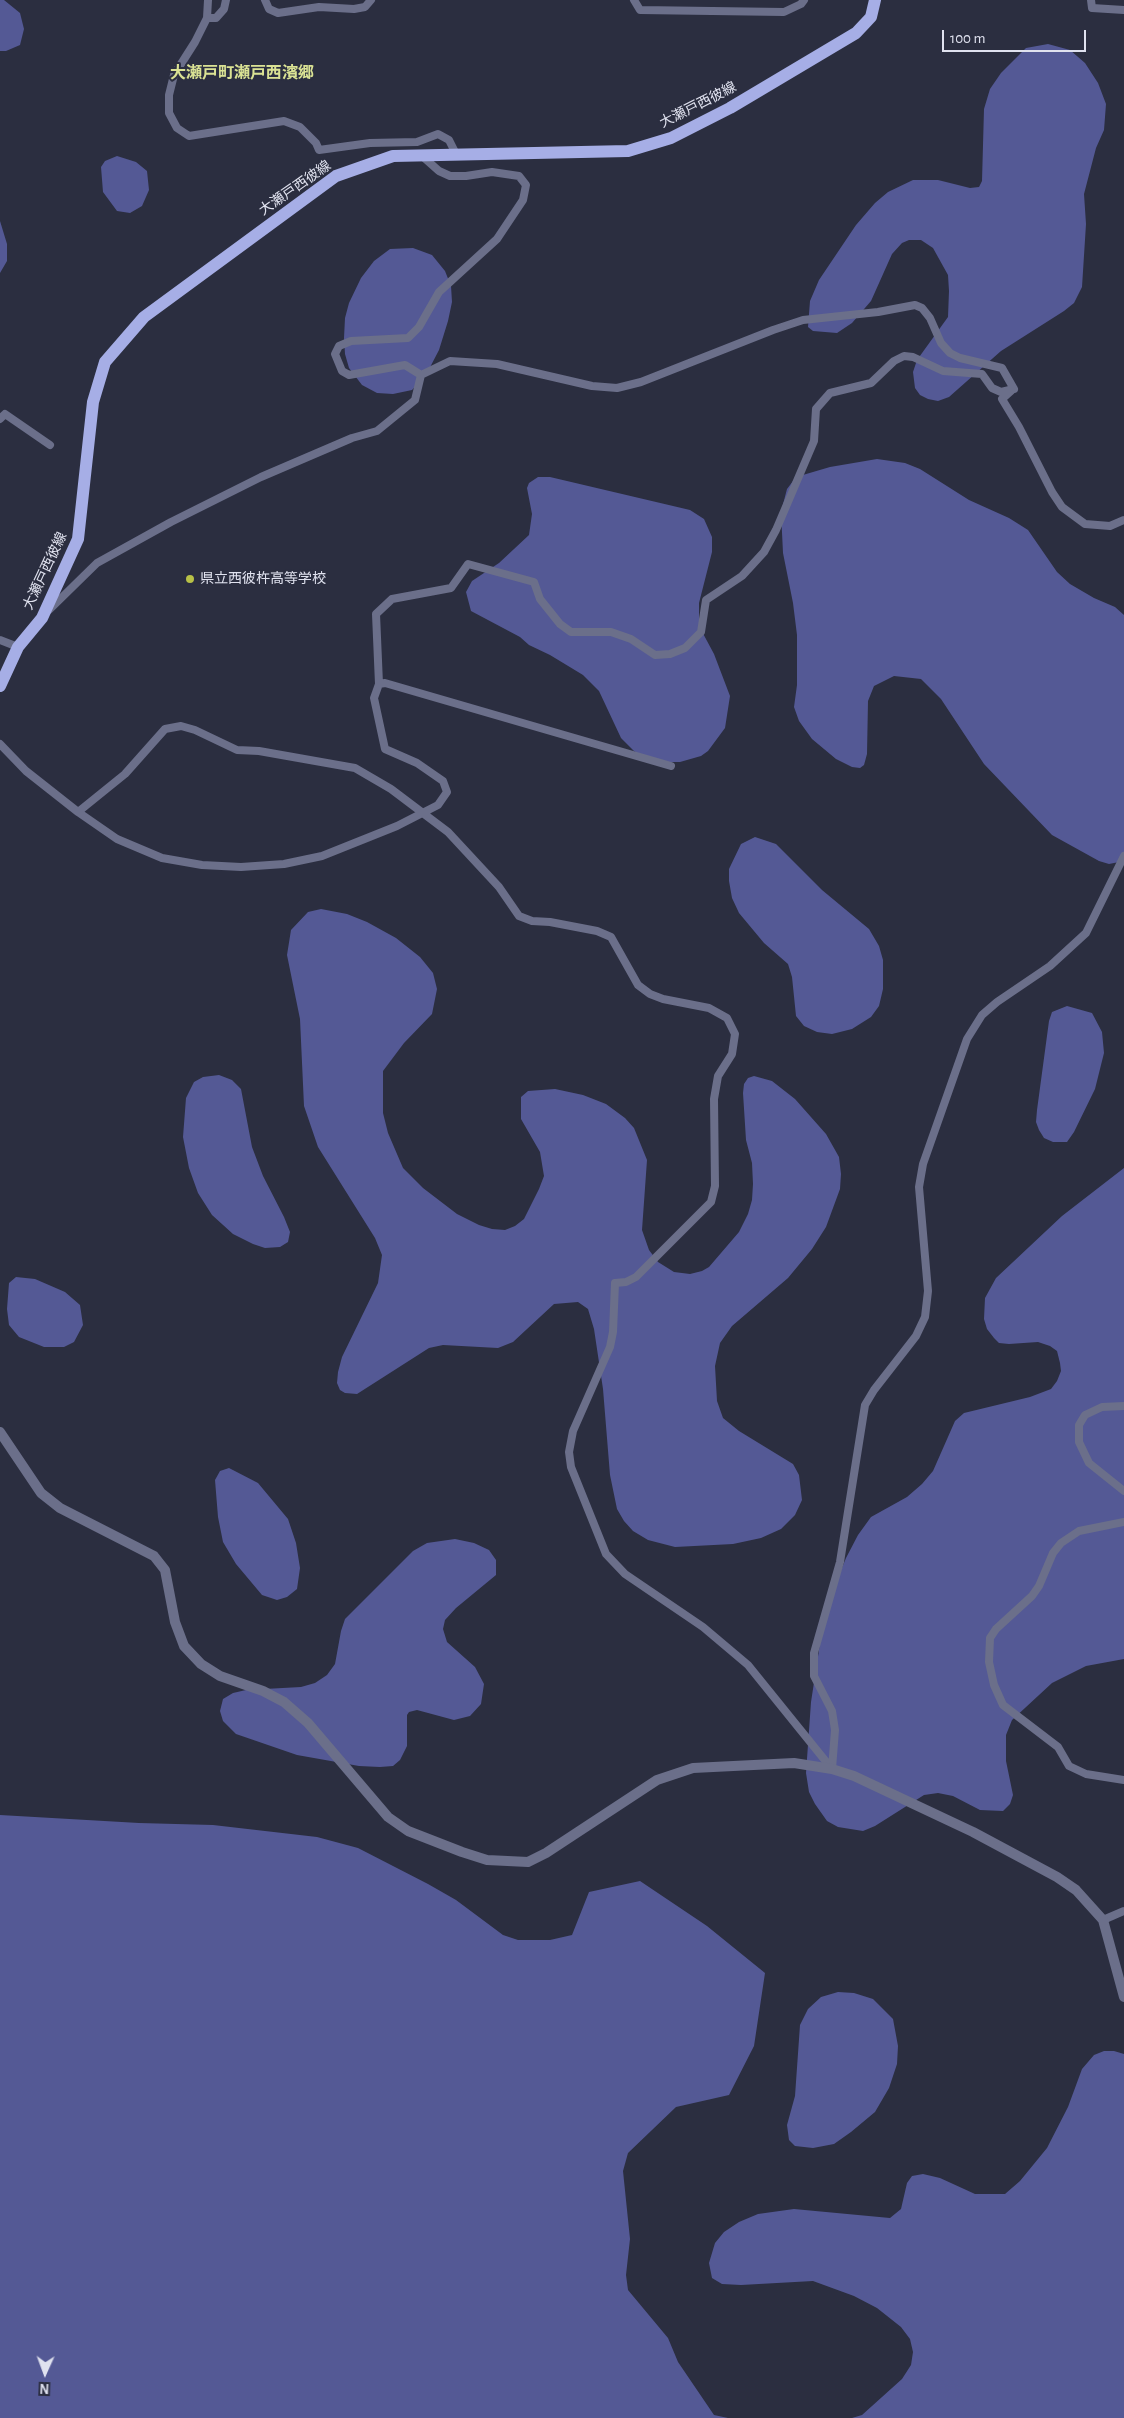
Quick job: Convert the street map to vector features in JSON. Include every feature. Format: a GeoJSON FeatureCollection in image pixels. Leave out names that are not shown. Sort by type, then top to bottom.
{"type":"FeatureCollection","features":[{"type":"Feature","properties":{"kind":"main road","name":"大瀬戸西彼線"},"geometry":{"type":"LineString","coordinates":[[0,686],[18,647],[42,618],[78,539],[93,402],[105,362],[144,317],[336,176],[393,156],[628,150],[671,138],[730,108],[856,33],[871,17],[875,0]]}},
{"type":"Feature","properties":{"kind":"street"},"geometry":{"type":"LineString","coordinates":[[208,0],[207,18],[195,42],[174,75],[169,94],[169,113],[177,128],[189,136],[284,121],[300,127],[316,143],[319,150],[370,143],[417,142],[438,134],[449,140],[456,154]]}},
{"type":"Feature","properties":{"kind":"street"},"geometry":{"type":"LineString","coordinates":[[207,18],[216,18],[224,9],[226,0]]}},
{"type":"Feature","properties":{"kind":"street"},"geometry":{"type":"LineString","coordinates":[[265,0],[269,9],[278,13],[319,8],[354,9],[365,7],[372,0]]}},
{"type":"Feature","properties":{"kind":"street"},"geometry":{"type":"LineString","coordinates":[[634,0],[640,10],[784,12],[801,4],[804,0]]}},
{"type":"Feature","properties":{"kind":"street"},"geometry":{"type":"LineString","coordinates":[[661,10],[662,0]]}},
{"type":"Feature","properties":{"kind":"street"},"geometry":{"type":"LineString","coordinates":[[1091,0],[1092,8],[1124,10]]}},
{"type":"Feature","properties":{"kind":"street"},"geometry":{"type":"LineString","coordinates":[[421,155],[439,171],[450,176],[466,176],[492,172],[519,176],[526,185],[523,200],[497,239],[439,292],[419,327],[408,338],[351,341],[339,346],[335,354],[342,371],[350,375],[405,366],[421,374]]}},
{"type":"Feature","properties":{"kind":"street"},"geometry":{"type":"LineString","coordinates":[[421,374],[450,361],[497,364],[592,386],[617,388],[642,382],[803,320],[878,312],[915,305],[922,308],[930,318],[941,343],[950,353],[960,358],[1002,368],[1014,389]]}},
{"type":"Feature","properties":{"kind":"street"},"geometry":{"type":"LineString","coordinates":[[0,744],[26,771],[78,812],[117,839],[162,858],[202,866],[241,867],[284,864],[322,856],[421,815],[438,805],[447,792],[444,780],[417,763],[385,749],[374,698],[379,684],[376,614],[392,600],[451,588],[468,564],[534,582],[540,599],[560,624],[571,632],[611,632],[631,639],[655,656],[670,654],[685,648],[702,632],[706,600],[742,576],[768,545],[814,441],[816,409],[830,393],[871,382],[894,361],[904,356],[913,357],[943,371],[982,374],[992,388],[1001,392],[1014,389]]}},
{"type":"Feature","properties":{"kind":"street"},"geometry":{"type":"LineString","coordinates":[[42,618],[97,563],[171,522],[261,476],[352,438],[377,430],[416,400],[421,374]]}},
{"type":"Feature","properties":{"kind":"street"},"geometry":{"type":"LineString","coordinates":[[1014,389],[1002,399],[1020,427],[1052,492],[1062,507],[1084,524],[1110,526],[1124,520]]}},
{"type":"Feature","properties":{"kind":"street"},"geometry":{"type":"LineString","coordinates":[[0,419],[5,414],[50,445]]}},
{"type":"Feature","properties":{"kind":"street"},"geometry":{"type":"LineString","coordinates":[[0,640],[18,647]]}},
{"type":"Feature","properties":{"kind":"street"},"geometry":{"type":"LineString","coordinates":[[379,684],[385,683],[671,766]]}},
{"type":"Feature","properties":{"kind":"street"},"geometry":{"type":"LineString","coordinates":[[78,812],[125,774],[165,729],[181,726],[195,730],[237,750],[355,768],[391,789],[421,815],[448,832],[499,887],[519,916],[532,922],[550,922],[597,931],[611,938],[638,985],[650,994],[663,999],[709,1008],[727,1018],[735,1034],[732,1054],[718,1076],[714,1099],[715,1186],[711,1202],[636,1277],[626,1282],[615,1283],[613,1332],[610,1347],[576,1423],[569,1452],[571,1467],[606,1554],[625,1574],[703,1626],[748,1665],[832,1769]]}},
{"type":"Feature","properties":{"kind":"street"},"geometry":{"type":"LineString","coordinates":[[832,1769],[835,1730],[832,1711],[814,1676],[814,1654],[840,1562],[865,1405],[874,1390],[916,1336],[925,1317],[928,1291],[919,1188],[923,1164],[967,1039],[982,1014],[1050,966],[1086,933],[1124,856]]}},
{"type":"Feature","properties":{"kind":"street"},"geometry":{"type":"LineString","coordinates":[[1124,1406],[1102,1407],[1085,1415],[1079,1425],[1078,1442],[1090,1463],[1124,1491]]}},
{"type":"Feature","properties":{"kind":"street"},"geometry":{"type":"LineString","coordinates":[[0,1432],[41,1493],[60,1508],[154,1556],[165,1570],[175,1622],[184,1646],[201,1664],[220,1676],[262,1691],[284,1702],[308,1723],[388,1817],[408,1831],[488,1860],[528,1862],[546,1853],[658,1780],[693,1768],[794,1763],[832,1769],[854,1776],[973,1832],[1049,1872],[1076,1890],[1104,1920],[1124,1997]]}},
{"type":"Feature","properties":{"kind":"street"},"geometry":{"type":"LineString","coordinates":[[1124,1522],[1079,1531],[1061,1543],[1053,1553],[1039,1586],[1032,1596],[996,1629],[990,1638],[989,1662],[994,1685],[1003,1704],[1058,1747],[1070,1766],[1086,1774],[1124,1780]]}},
{"type":"Feature","properties":{"kind":"street"},"geometry":{"type":"LineString","coordinates":[[1104,1920],[1124,1911]]}},
{"type":"Feature","properties":{"kind":"shaded area"},"geometry":{"type":"Polygon","coordinates":[[[0,0],[4,0],[20,13],[24,29],[20,45],[6,51],[0,51],[0,0]]]}},
{"type":"Feature","properties":{"kind":"shaded area"},"geometry":{"type":"Polygon","coordinates":[[[1048,44],[1070,50],[1085,63],[1098,83],[1106,104],[1104,130],[1096,148],[1084,194],[1086,224],[1082,287],[1074,303],[1001,351],[949,397],[938,401],[928,399],[920,395],[915,388],[913,372],[917,360],[948,317],[949,291],[948,275],[933,248],[921,240],[909,240],[902,243],[892,254],[871,301],[852,323],[837,333],[813,331],[808,327],[810,301],[819,280],[856,225],[875,203],[888,192],[913,180],[938,180],[970,188],[979,187],[982,181],[984,109],[990,89],[1001,73],[1026,48],[1048,44]]]}},
{"type":"Feature","properties":{"kind":"shaded area"},"geometry":{"type":"Polygon","coordinates":[[[117,156],[136,162],[147,171],[149,190],[142,206],[130,213],[117,211],[103,192],[101,167],[105,161],[117,156]]]}},
{"type":"Feature","properties":{"kind":"shaded area"},"geometry":{"type":"Polygon","coordinates":[[[0,221],[7,244],[7,261],[0,273],[0,221]]]}},
{"type":"Feature","properties":{"kind":"shaded area"},"geometry":{"type":"Polygon","coordinates":[[[413,248],[432,255],[445,271],[451,286],[452,302],[448,321],[439,350],[426,375],[412,390],[393,394],[377,393],[362,385],[349,368],[345,354],[345,318],[349,303],[361,278],[374,261],[390,249],[413,248]]]}},
{"type":"Feature","properties":{"kind":"shaded area"},"geometry":{"type":"Polygon","coordinates":[[[877,459],[905,463],[920,469],[969,500],[1009,518],[1028,530],[1057,572],[1070,584],[1094,598],[1115,607],[1124,615],[1124,861],[1109,864],[1099,861],[1052,835],[984,764],[941,699],[921,679],[894,676],[874,686],[868,701],[867,754],[864,765],[860,768],[852,767],[836,759],[812,739],[799,721],[794,707],[797,685],[797,635],[783,553],[781,512],[787,489],[796,477],[830,467],[877,459]]]}},
{"type":"Feature","properties":{"kind":"shaded area"},"geometry":{"type":"Polygon","coordinates":[[[538,477],[550,477],[690,510],[704,519],[712,537],[712,552],[699,603],[699,626],[714,654],[730,696],[725,728],[708,751],[701,756],[680,762],[648,760],[634,751],[621,738],[599,691],[583,675],[529,645],[520,637],[471,611],[466,592],[472,581],[499,563],[529,535],[532,514],[527,488],[529,483],[538,477]]]}},
{"type":"Feature","properties":{"kind":"shaded area"},"geometry":{"type":"Polygon","coordinates":[[[755,837],[776,844],[822,890],[869,929],[879,946],[883,960],[883,989],[879,1006],[871,1017],[852,1029],[832,1034],[817,1032],[804,1026],[796,1016],[792,977],[788,964],[764,943],[739,913],[732,898],[729,869],[741,844],[755,837]]]}},
{"type":"Feature","properties":{"kind":"shaded area"},"geometry":{"type":"Polygon","coordinates":[[[321,909],[347,914],[367,922],[396,938],[420,957],[433,973],[437,989],[432,1014],[404,1043],[383,1071],[383,1113],[388,1133],[403,1168],[423,1188],[457,1214],[479,1225],[505,1230],[515,1226],[524,1219],[544,1176],[540,1152],[521,1119],[521,1097],[528,1091],[555,1089],[583,1095],[606,1104],[625,1118],[634,1128],[647,1160],[642,1230],[649,1250],[658,1262],[674,1272],[690,1274],[709,1267],[739,1232],[748,1214],[752,1200],[753,1184],[752,1163],[746,1140],[743,1093],[744,1084],[748,1078],[754,1076],[772,1081],[795,1099],[826,1134],[839,1157],[841,1174],[840,1189],[826,1227],[812,1249],[788,1278],[732,1326],[720,1343],[715,1366],[717,1401],[723,1418],[739,1431],[793,1464],[799,1475],[802,1500],[795,1515],[781,1529],[761,1538],[733,1544],[675,1547],[648,1540],[633,1531],[624,1521],[617,1509],[610,1475],[603,1389],[594,1329],[588,1309],[578,1302],[554,1304],[513,1342],[498,1348],[443,1345],[429,1348],[357,1394],[345,1393],[340,1390],[337,1383],[342,1357],[378,1283],[382,1255],[375,1238],[318,1147],[304,1106],[300,1019],[287,955],[291,930],[308,912],[321,909]]]}},
{"type":"Feature","properties":{"kind":"shaded area"},"geometry":{"type":"Polygon","coordinates":[[[1067,1006],[1092,1013],[1102,1032],[1104,1053],[1095,1089],[1074,1132],[1067,1142],[1053,1142],[1044,1138],[1039,1130],[1036,1122],[1037,1110],[1049,1021],[1052,1012],[1067,1006]]]}},
{"type":"Feature","properties":{"kind":"shaded area"},"geometry":{"type":"Polygon","coordinates":[[[219,1075],[232,1080],[241,1089],[252,1147],[263,1176],[290,1232],[288,1242],[280,1247],[265,1248],[233,1234],[212,1215],[198,1193],[189,1168],[183,1137],[186,1098],[194,1082],[203,1077],[219,1075]]]}},
{"type":"Feature","properties":{"kind":"shaded area"},"geometry":{"type":"Polygon","coordinates":[[[1124,1168],[1124,1659],[1086,1666],[1052,1683],[1012,1720],[1006,1735],[1006,1761],[1013,1795],[1010,1804],[1003,1811],[980,1810],[953,1796],[938,1793],[924,1795],[875,1826],[863,1831],[838,1827],[827,1821],[815,1804],[809,1792],[806,1773],[811,1702],[823,1624],[833,1590],[846,1558],[858,1535],[871,1517],[907,1497],[933,1471],[955,1421],[964,1413],[1030,1397],[1051,1389],[1057,1381],[1061,1371],[1057,1351],[1050,1346],[1038,1342],[999,1343],[987,1329],[984,1319],[985,1298],[996,1278],[1062,1216],[1124,1168]]]}},
{"type":"Feature","properties":{"kind":"shaded area"},"geometry":{"type":"Polygon","coordinates":[[[16,1277],[35,1279],[65,1292],[80,1305],[83,1325],[74,1342],[64,1347],[44,1347],[19,1337],[9,1325],[7,1309],[9,1283],[16,1277]]]}},
{"type":"Feature","properties":{"kind":"shaded area"},"geometry":{"type":"Polygon","coordinates":[[[229,1468],[258,1483],[288,1519],[296,1543],[300,1568],[297,1589],[287,1597],[277,1600],[262,1595],[236,1564],[223,1542],[218,1517],[215,1480],[220,1471],[229,1468]]]}},
{"type":"Feature","properties":{"kind":"shaded area"},"geometry":{"type":"Polygon","coordinates":[[[455,1539],[474,1543],[489,1550],[496,1560],[496,1575],[456,1608],[445,1620],[443,1629],[447,1642],[475,1667],[484,1684],[481,1704],[470,1716],[454,1720],[417,1710],[409,1712],[407,1715],[407,1746],[400,1760],[393,1766],[380,1767],[359,1766],[297,1755],[236,1734],[223,1721],[220,1711],[223,1699],[233,1693],[246,1690],[301,1687],[315,1683],[327,1675],[335,1664],[345,1619],[413,1551],[427,1543],[455,1539]]]}},
{"type":"Feature","properties":{"kind":"shaded area"},"geometry":{"type":"Polygon","coordinates":[[[0,1815],[213,1825],[317,1837],[358,1848],[456,1900],[503,1935],[518,1940],[550,1940],[572,1935],[589,1892],[640,1881],[707,1926],[765,1973],[754,2046],[729,2095],[676,2107],[628,2153],[623,2171],[630,2239],[626,2275],[628,2290],[668,2338],[678,2362],[714,2415],[728,2418],[0,2418],[0,1815]]]}},
{"type":"Feature","properties":{"kind":"shaded area"},"geometry":{"type":"Polygon","coordinates":[[[838,1992],[854,1993],[873,1999],[893,2019],[898,2046],[897,2064],[889,2088],[875,2112],[851,2132],[834,2144],[813,2148],[795,2146],[789,2140],[787,2125],[795,2096],[800,2025],[808,2009],[821,1997],[838,1992]]]}},
{"type":"Feature","properties":{"kind":"shaded area"},"geometry":{"type":"Polygon","coordinates":[[[1104,2051],[1124,2054],[1124,2418],[852,2418],[862,2415],[902,2379],[911,2365],[913,2352],[910,2339],[901,2327],[877,2308],[854,2296],[813,2281],[741,2285],[722,2284],[712,2278],[709,2263],[715,2243],[724,2232],[739,2222],[758,2214],[794,2209],[890,2218],[901,2209],[907,2183],[912,2176],[923,2174],[940,2178],[975,2194],[1005,2194],[1020,2181],[1047,2148],[1068,2107],[1082,2069],[1094,2055],[1104,2051]]]}},
{"type":"Feature","properties":{"kind":"place","name":"県立西彼杵高等学校"},"geometry":{"type":"Point","coordinates":[190,579]}},
{"type":"Feature","properties":{"kind":"district","name":"大瀬戸町瀬戸西濱郷"},"geometry":{"type":"Point","coordinates":[242,73]}}]}
